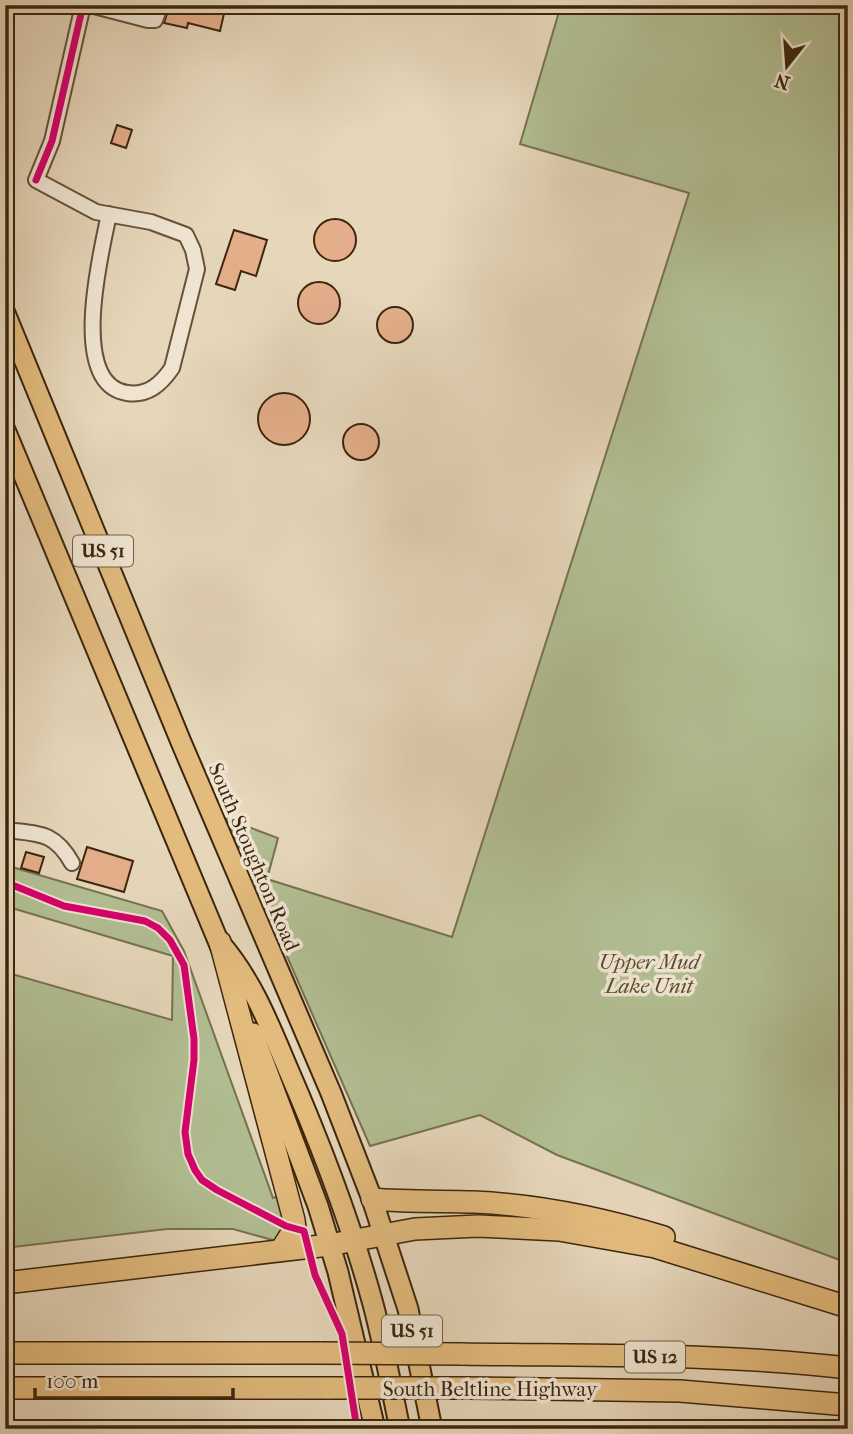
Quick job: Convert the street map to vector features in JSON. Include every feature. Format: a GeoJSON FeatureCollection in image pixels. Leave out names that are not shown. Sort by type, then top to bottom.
{"type":"FeatureCollection","features":[{"type":"Feature","properties":{"kind":"highway"},"geometry":{"type":"LineString","coordinates":[[220,942],[294,1220],[295,1228],[281,1250]]}},
{"type":"Feature","properties":{"kind":"highway"},"geometry":{"type":"LineString","coordinates":[[372,1199],[475,1202],[575,1214],[666,1238],[739,1272]]}},
{"type":"Feature","properties":{"kind":"highway"},"geometry":{"type":"LineString","coordinates":[[5,1283],[329,1245],[418,1229],[478,1226],[559,1230],[655,1247],[848,1307]]}},
{"type":"Feature","properties":{"kind":"highway","name":"South Beltline Highway"},"geometry":{"type":"LineString","coordinates":[[5,1353],[707,1357],[848,1368]]}},
{"type":"Feature","properties":{"kind":"highway","name":"South Beltline Highway"},"geometry":{"type":"LineString","coordinates":[[5,1388],[680,1391],[848,1405]]}},
{"type":"Feature","properties":{"kind":"main road","name":"South Stoughton Road"},"geometry":{"type":"LineString","coordinates":[[5,313],[181,742],[331,1093],[372,1199],[408,1309],[432,1429]]}},
{"type":"Feature","properties":{"kind":"main road","name":"US 51"},"geometry":{"type":"LineString","coordinates":[[5,430],[220,942],[308,1177],[338,1272],[375,1429]]}},
{"type":"Feature","properties":{"kind":"main road"},"geometry":{"type":"LineString","coordinates":[[220,942],[238,965],[263,1011],[310,1119],[354,1240],[373,1306],[400,1429]]}},
{"type":"Feature","properties":{"kind":"street"},"geometry":{"type":"LineString","coordinates":[[83,5],[55,130],[36,180],[96,212],[109,214],[152,222],[186,235],[197,269],[172,368],[153,389],[139,394],[125,393],[113,388],[104,381],[98,365],[93,331],[93,304],[96,271],[109,214]]}},
{"type":"Feature","properties":{"kind":"street"},"geometry":{"type":"LineString","coordinates":[[90,5],[148,20],[155,20],[162,5]]}},
{"type":"Feature","properties":{"kind":"street"},"geometry":{"type":"LineString","coordinates":[[5,830],[49,837],[63,847],[72,863]]}},
{"type":"Feature","properties":{"kind":"green space","name":"Upper Mud Lake Unit"},"geometry":{"type":"Polygon","coordinates":[[[561,5],[848,5],[848,1263],[557,1155],[480,1115],[370,1146],[227,819],[278,838],[267,879],[452,937],[689,193],[520,144],[561,5]]]}},
{"type":"Feature","properties":{"kind":"green space"},"geometry":{"type":"Polygon","coordinates":[[[5,865],[162,911],[184,951],[273,1198],[278,1196],[287,1222],[276,1241],[233,1229],[167,1229],[5,1248],[5,972],[172,1020],[173,956],[5,906],[5,865]]]}},
{"type":"Feature","properties":{"kind":"building"},"geometry":{"type":"Polygon","coordinates":[[[170,5],[226,5],[220,31],[188,23],[187,28],[164,23],[170,5]]]}},
{"type":"Feature","properties":{"kind":"building"},"geometry":{"type":"Polygon","coordinates":[[[117,125],[132,130],[126,148],[111,143],[117,125]]]}},
{"type":"Feature","properties":{"kind":"building"},"geometry":{"type":"Polygon","coordinates":[[[335,219],[350,225],[356,240],[350,255],[335,261],[320,255],[314,240],[320,225],[335,219]]]}},
{"type":"Feature","properties":{"kind":"building"},"geometry":{"type":"Polygon","coordinates":[[[234,230],[267,240],[256,276],[241,271],[235,290],[216,284],[234,230]]]}},
{"type":"Feature","properties":{"kind":"building"},"geometry":{"type":"Polygon","coordinates":[[[319,282],[334,288],[340,303],[334,318],[319,324],[304,318],[298,303],[304,288],[319,282]]]}},
{"type":"Feature","properties":{"kind":"building"},"geometry":{"type":"Polygon","coordinates":[[[395,307],[408,312],[413,325],[408,338],[395,343],[382,338],[377,325],[382,312],[395,307]]]}},
{"type":"Feature","properties":{"kind":"building"},"geometry":{"type":"Polygon","coordinates":[[[284,393],[294,395],[302,401],[308,409],[308,429],[302,437],[294,443],[284,445],[274,443],[266,437],[260,429],[258,419],[260,409],[266,401],[274,395],[284,393]]]}},
{"type":"Feature","properties":{"kind":"building"},"geometry":{"type":"Polygon","coordinates":[[[361,424],[374,429],[379,442],[374,455],[361,460],[348,455],[343,442],[348,429],[361,424]]]}},
{"type":"Feature","properties":{"kind":"building"},"geometry":{"type":"Polygon","coordinates":[[[87,847],[133,861],[124,892],[77,879],[87,847]]]}},
{"type":"Feature","properties":{"kind":"building"},"geometry":{"type":"Polygon","coordinates":[[[26,852],[44,857],[39,873],[21,868],[26,852]]]}},
{"type":"Feature","properties":{"kind":"cycle path"},"geometry":{"type":"LineString","coordinates":[[36,180],[52,141],[83,5]]}},
{"type":"Feature","properties":{"kind":"cycle path"},"geometry":{"type":"LineString","coordinates":[[5,882],[64,906],[145,921],[158,928],[170,940],[184,965],[194,1039],[185,1132],[188,1154],[202,1180],[217,1190],[286,1226],[304,1231],[315,1275],[342,1334],[357,1429]]}}]}
